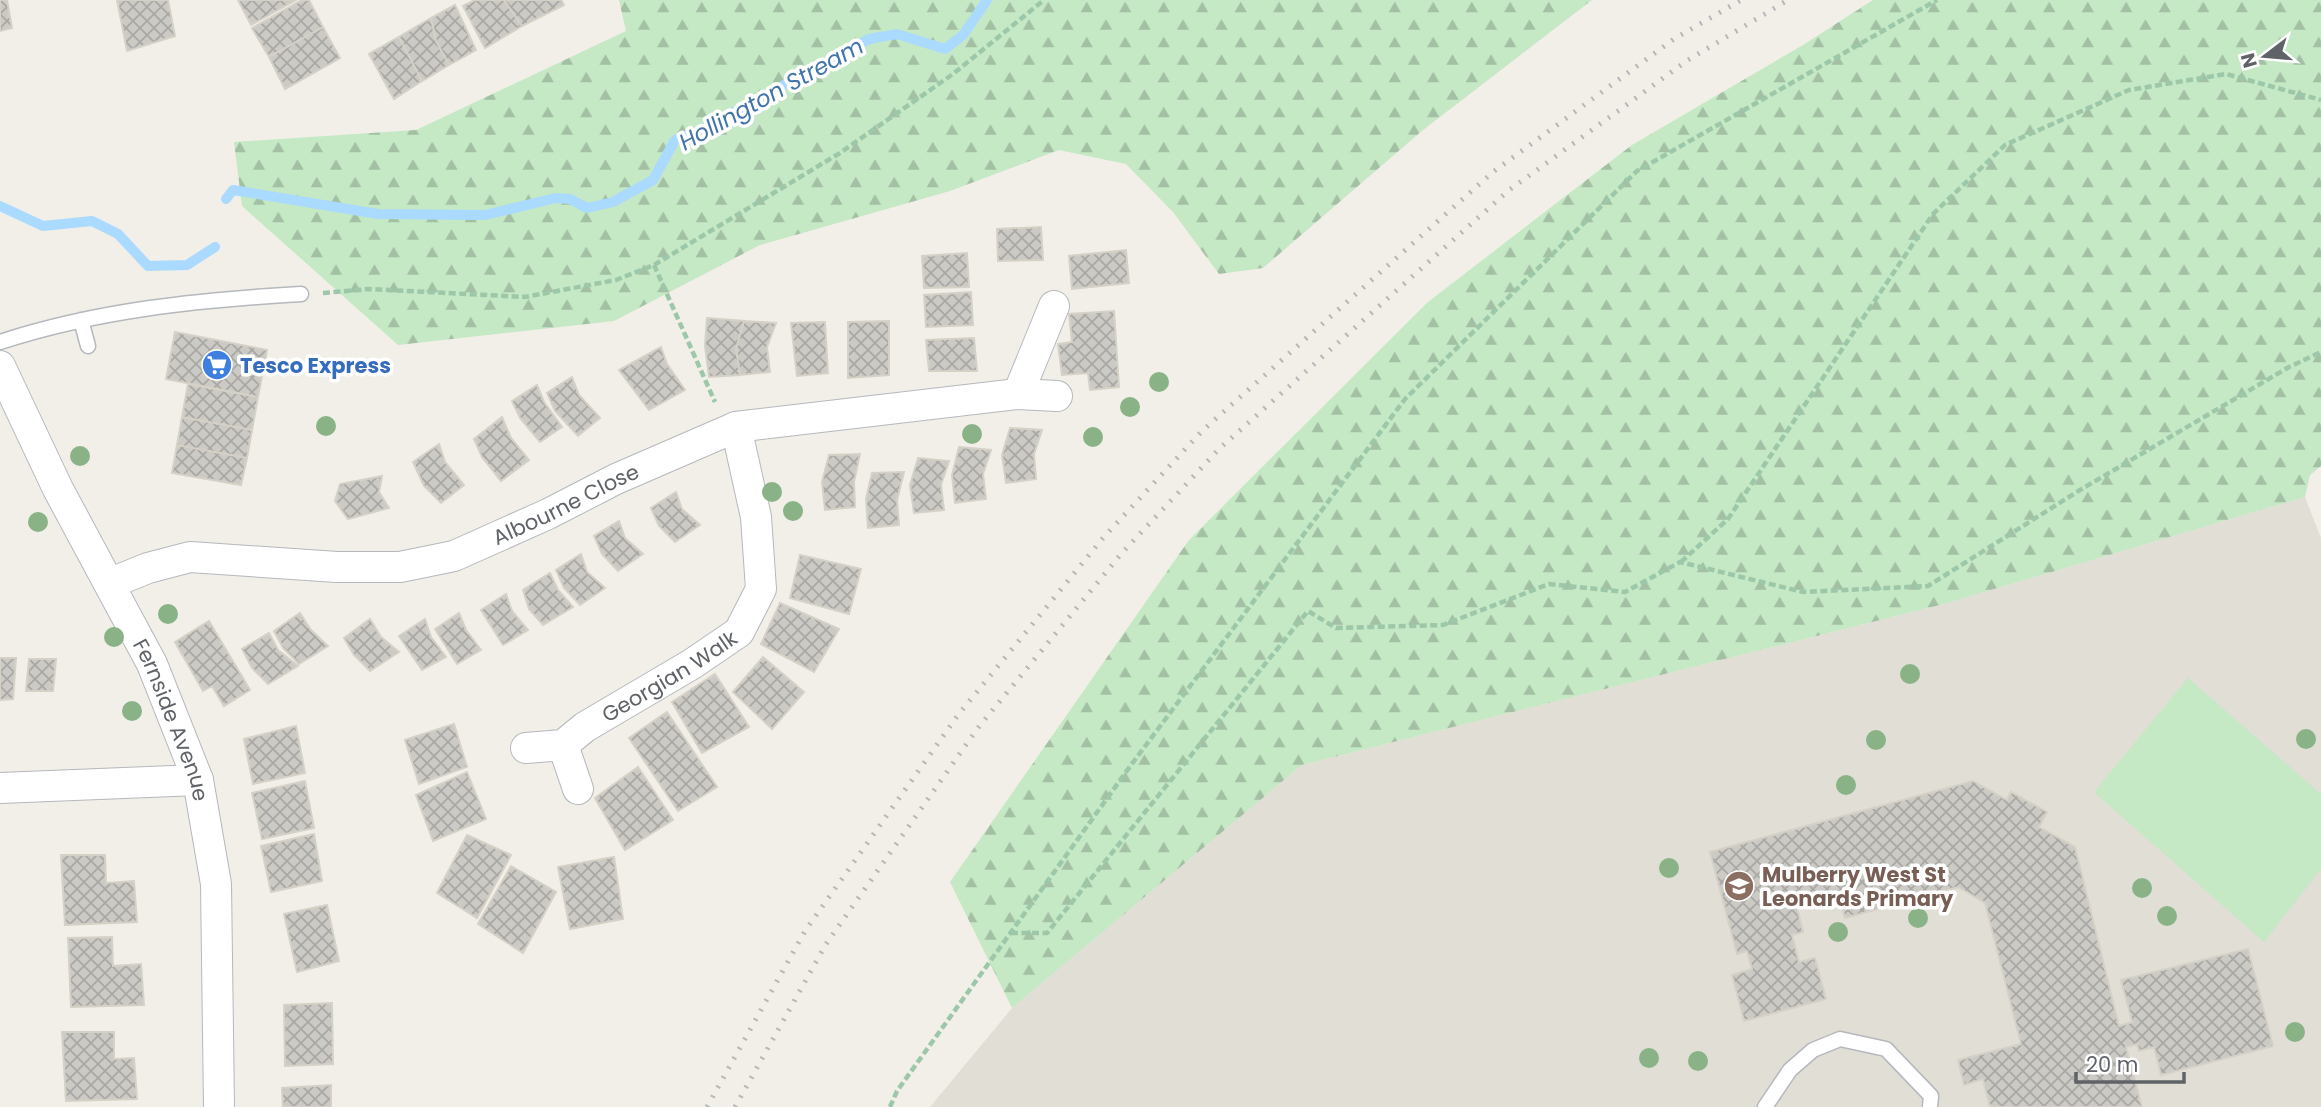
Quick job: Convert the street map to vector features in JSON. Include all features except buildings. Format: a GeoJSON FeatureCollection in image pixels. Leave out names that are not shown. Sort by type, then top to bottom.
{"type":"FeatureCollection","features":[{"type":"Feature","properties":{"kind":"street"},"geometry":{"type":"LineString","coordinates":[[1018,394],[1054,306]]}},
{"type":"Feature","properties":{"kind":"street","name":"Fernside Avenue"},"geometry":{"type":"LineString","coordinates":[[0,366],[58,489],[111,583],[152,664],[198,780],[216,884],[219,1107]]}},
{"type":"Feature","properties":{"kind":"street","name":"Albourne Close"},"geometry":{"type":"LineString","coordinates":[[111,583],[148,568],[190,556],[337,567],[400,566],[454,556],[548,514],[615,479],[732,428],[1018,394],[1057,396]]}},
{"type":"Feature","properties":{"kind":"street","name":"Georgian Walk"},"geometry":{"type":"LineString","coordinates":[[563,746],[585,727],[692,664],[739,632],[761,589],[756,517],[732,428]]}},
{"type":"Feature","properties":{"kind":"street"},"geometry":{"type":"LineString","coordinates":[[526,748],[563,746],[578,789]]}},
{"type":"Feature","properties":{"kind":"street"},"geometry":{"type":"LineString","coordinates":[[0,788],[198,780]]}},
{"type":"Feature","properties":{"kind":"lane"},"geometry":{"type":"LineString","coordinates":[[0,342],[81,320],[201,300],[301,294]]}},
{"type":"Feature","properties":{"kind":"lane"},"geometry":{"type":"LineString","coordinates":[[81,320],[88,346]]}},
{"type":"Feature","properties":{"kind":"lane"},"geometry":{"type":"LineString","coordinates":[[1765,1107],[1790,1070],[1813,1050],[1840,1038],[1886,1049],[1931,1096],[1930,1107]]}},
{"type":"Feature","properties":{"kind":"path"},"geometry":{"type":"LineString","coordinates":[[301,294],[369,289],[525,297],[616,280],[654,265],[840,153],[953,74],[1044,0]]}},
{"type":"Feature","properties":{"kind":"path"},"geometry":{"type":"LineString","coordinates":[[890,1107],[897,1091],[1131,765],[1405,399],[1637,171],[1937,0]]}},
{"type":"Feature","properties":{"kind":"path"},"geometry":{"type":"LineString","coordinates":[[1011,933],[1046,933],[1308,611],[1336,628],[1443,625],[1549,584],[1625,592],[1680,562],[1728,519],[1934,214],[2005,145],[2129,90],[2226,74],[2321,100]]}},
{"type":"Feature","properties":{"kind":"path"},"geometry":{"type":"LineString","coordinates":[[654,265],[732,428]]}},
{"type":"Feature","properties":{"kind":"path"},"geometry":{"type":"LineString","coordinates":[[1680,562],[1803,592],[1928,586],[2080,490],[2289,367],[2321,352]]}},
{"type":"Feature","properties":{"kind":"shaded area","name":"Mulberry West St Leonards Primary"},"geometry":{"type":"Polygon","coordinates":[[[2305,497],[2321,538],[2321,1107],[930,1107],[1012,1008],[1302,765],[1944,604],[2305,497]]]}},
{"type":"Feature","properties":{"kind":"green space"},"geometry":{"type":"Polygon","coordinates":[[[619,0],[1592,0],[1423,130],[1263,268],[1219,274],[1173,212],[1126,164],[1059,150],[950,191],[760,245],[614,321],[398,345],[242,206],[234,142],[416,130],[626,31],[619,0]]]}},
{"type":"Feature","properties":{"kind":"green space"},"geometry":{"type":"Polygon","coordinates":[[[1873,0],[2321,0],[2321,466],[2310,475],[2305,497],[1944,604],[1302,765],[1012,1008],[950,882],[1189,540],[1428,302],[1632,145],[1803,45],[1873,0]]]}},
{"type":"Feature","properties":{"kind":"green space"},"geometry":{"type":"Polygon","coordinates":[[[2188,678],[2321,794],[2321,869],[2264,942],[2094,792],[2188,678]]]}},
{"type":"Feature","properties":{"kind":"waterway","name":"Hollington Stream"},"geometry":{"type":"LineString","coordinates":[[226,199],[233,190],[378,214],[485,215],[556,198],[570,199],[587,208],[613,202],[653,180],[675,140],[699,131],[869,39],[897,34],[945,49],[963,35],[987,0]]}},
{"type":"Feature","properties":{"kind":"waterway","name":"Hollington Stream"},"geometry":{"type":"LineString","coordinates":[[0,206],[43,226],[92,221],[118,234],[148,266],[187,265],[215,247]]}},
{"type":"Feature","properties":{"kind":"railway"},"geometry":{"type":"LineString","coordinates":[[707,1107],[805,931],[958,715],[1103,538],[1202,431],[1493,172],[1674,39],[1741,0]]}},
{"type":"Feature","properties":{"kind":"railway"},"geometry":{"type":"LineString","coordinates":[[735,1107],[826,944],[977,729],[1121,554],[1219,449],[1508,191],[1688,60],[1788,0]]}},
{"type":"Feature","properties":{"kind":"place","name":"Tesco Express"},"geometry":{"type":"Point","coordinates":[217,365]}},
{"type":"Feature","properties":{"kind":"place","name":"Mulberry West St Leonards Primary"},"geometry":{"type":"Point","coordinates":[1739,886]}}]}
